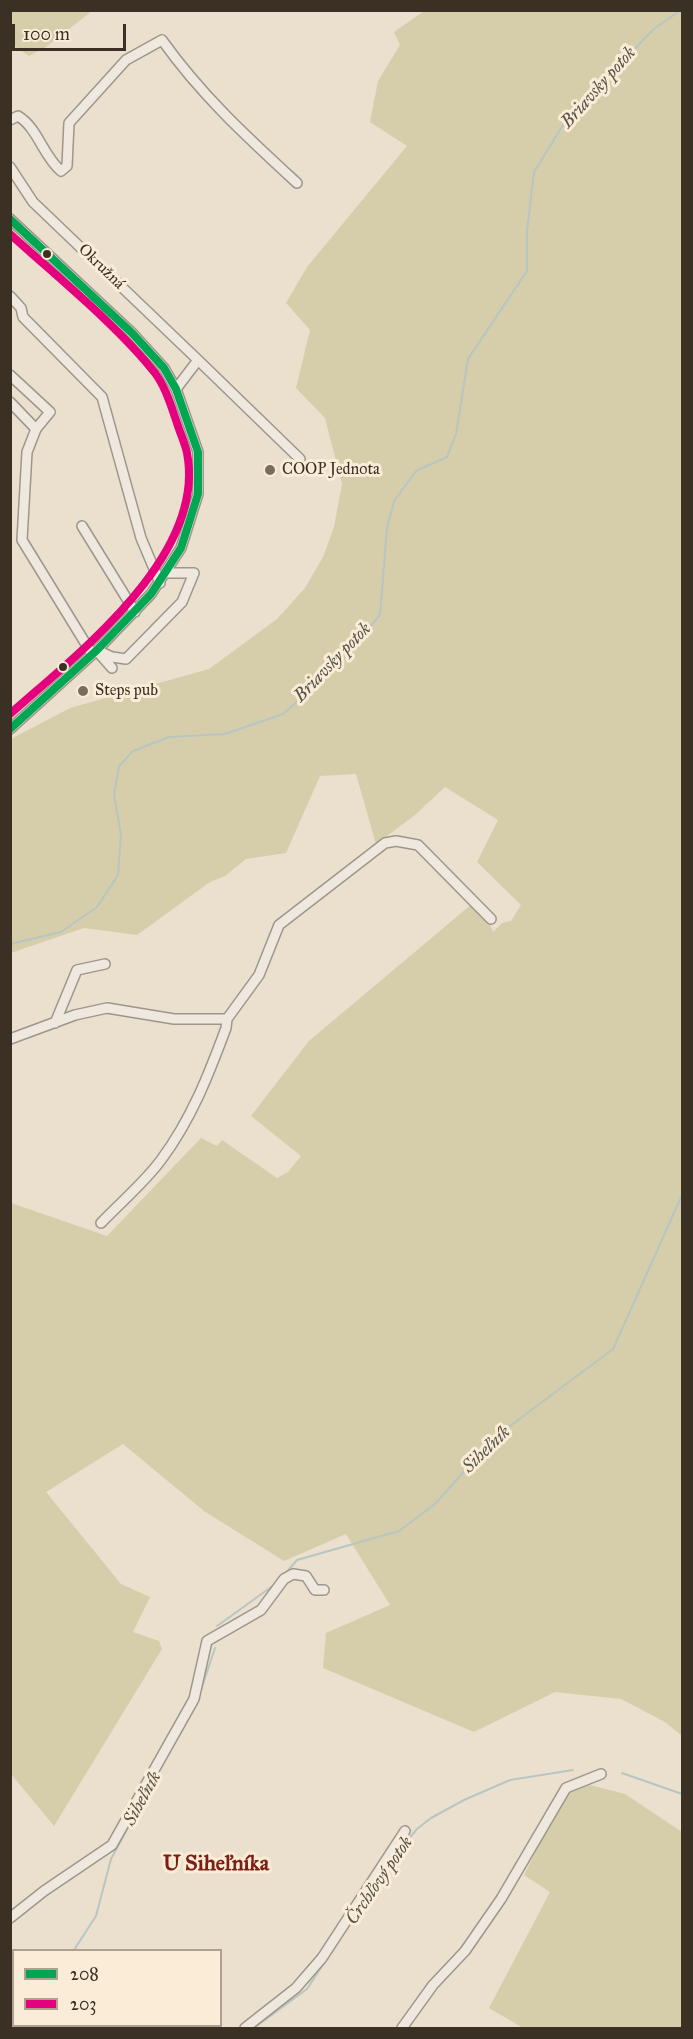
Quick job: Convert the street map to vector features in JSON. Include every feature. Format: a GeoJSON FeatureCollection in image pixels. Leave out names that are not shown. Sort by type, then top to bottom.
{"type":"FeatureCollection","features":[{"type":"Feature","properties":{"kind":"street"},"geometry":{"type":"LineString","coordinates":[[10,120],[18,117],[27,122],[54,165],[61,171],[67,166],[69,123],[126,60],[162,40],[191,80],[220,112],[297,183]]}},
{"type":"Feature","properties":{"kind":"street","name":"Okružná"},"geometry":{"type":"LineString","coordinates":[[10,167],[33,202],[300,459]]}},
{"type":"Feature","properties":{"kind":"street","name":"Okružná"},"geometry":{"type":"LineString","coordinates":[[10,219],[133,334],[164,368],[176,389],[198,452],[198,494],[181,548],[167,573],[135,612],[10,729]]}},
{"type":"Feature","properties":{"kind":"street"},"geometry":{"type":"LineString","coordinates":[[10,296],[21,308],[23,317],[102,397],[141,538],[160,583]]}},
{"type":"Feature","properties":{"kind":"street"},"geometry":{"type":"LineString","coordinates":[[176,389],[198,360]]}},
{"type":"Feature","properties":{"kind":"street"},"geometry":{"type":"LineString","coordinates":[[10,375],[50,412],[36,429],[27,452],[22,540],[94,652],[111,668]]}},
{"type":"Feature","properties":{"kind":"street"},"geometry":{"type":"LineString","coordinates":[[10,402],[36,429]]}},
{"type":"Feature","properties":{"kind":"street"},"geometry":{"type":"LineString","coordinates":[[82,526],[135,612]]}},
{"type":"Feature","properties":{"kind":"street"},"geometry":{"type":"LineString","coordinates":[[94,652],[126,659],[182,602],[194,573],[167,573]]}},
{"type":"Feature","properties":{"kind":"street"},"geometry":{"type":"LineString","coordinates":[[101,1223],[161,1161],[198,1097],[226,1028],[227,1019],[259,975],[279,925],[385,843],[396,841],[418,845],[491,919]]}},
{"type":"Feature","properties":{"kind":"street"},"geometry":{"type":"LineString","coordinates":[[55,1023],[77,970],[105,964]]}},
{"type":"Feature","properties":{"kind":"street"},"geometry":{"type":"LineString","coordinates":[[10,1039],[107,1008],[174,1019],[227,1019]]}},
{"type":"Feature","properties":{"kind":"street"},"geometry":{"type":"LineString","coordinates":[[10,1918],[44,1891],[112,1845],[194,1699],[207,1641],[261,1610],[280,1582],[288,1576],[306,1576],[315,1590],[324,1590]]}},
{"type":"Feature","properties":{"kind":"street"},"geometry":{"type":"LineString","coordinates":[[402,2028],[434,1985],[465,1951],[501,1899],[566,1788],[601,1774]]}},
{"type":"Feature","properties":{"kind":"street"},"geometry":{"type":"LineString","coordinates":[[245,2028],[296,1988],[322,1958],[405,1830]]}},
{"type":"Feature","properties":{"kind":"shaded area"},"geometry":{"type":"Polygon","coordinates":[[[10,11],[92,11],[46,47],[29,56],[11,44],[10,11]]]}},
{"type":"Feature","properties":{"kind":"shaded area"},"geometry":{"type":"Polygon","coordinates":[[[424,11],[682,11],[682,1736],[665,1722],[621,1699],[555,1692],[474,1732],[323,1668],[326,1633],[390,1605],[346,1534],[284,1561],[204,1511],[123,1444],[46,1492],[121,1584],[150,1597],[133,1632],[159,1641],[162,1649],[54,1826],[11,1774],[11,1203],[107,1236],[201,1138],[217,1146],[222,1140],[277,1178],[288,1172],[301,1156],[251,1116],[309,1041],[473,903],[489,921],[493,932],[502,923],[511,921],[521,905],[477,862],[498,820],[445,787],[415,815],[376,844],[356,774],[320,776],[286,853],[246,859],[225,876],[210,882],[137,935],[84,928],[11,953],[11,739],[70,708],[209,669],[277,619],[305,588],[323,557],[334,527],[342,484],[325,418],[296,388],[310,330],[286,303],[307,267],[407,146],[370,122],[378,81],[400,45],[394,32],[424,11]]]}},
{"type":"Feature","properties":{"kind":"shaded area"},"geometry":{"type":"Polygon","coordinates":[[[590,1785],[625,1794],[682,1832],[682,2028],[523,2028],[489,2008],[550,1892],[524,1875],[565,1793],[590,1785]]]}},
{"type":"Feature","properties":{"kind":"waterway","name":"Briavsky potok"},"geometry":{"type":"LineString","coordinates":[[10,944],[61,932],[97,907],[118,875],[121,835],[114,795],[119,766],[133,751],[169,737],[225,734],[283,714],[326,676],[380,615],[387,528],[394,501],[416,471],[447,457],[456,434],[468,359],[527,271],[527,232],[534,172],[568,117],[655,28],[681,10]]}},
{"type":"Feature","properties":{"kind":"waterway","name":"Siheľník"},"geometry":{"type":"LineString","coordinates":[[285,1574],[297,1560],[399,1531],[435,1504],[494,1438],[613,1349],[682,1195]]}},
{"type":"Feature","properties":{"kind":"waterway","name":"Siheľník"},"geometry":{"type":"LineString","coordinates":[[217,1626],[274,1585]]}},
{"type":"Feature","properties":{"kind":"waterway","name":"Siheľník"},"geometry":{"type":"LineString","coordinates":[[199,1696],[215,1648]]}},
{"type":"Feature","properties":{"kind":"waterway","name":"Siheľník"},"geometry":{"type":"LineString","coordinates":[[75,1949],[96,1916],[111,1859],[165,1759]]}},
{"type":"Feature","properties":{"kind":"waterway","name":"Črchľový potok"},"geometry":{"type":"LineString","coordinates":[[254,2028],[307,1989],[392,1859],[417,1829],[431,1818],[464,1800],[510,1780],[573,1770]]}},
{"type":"Feature","properties":{"kind":"waterway","name":"Črchľový potok"},"geometry":{"type":"LineString","coordinates":[[622,1773],[682,1794]]}},
{"type":"Feature","properties":{"kind":"transit line","name":"208"},"geometry":{"type":"LineString","coordinates":[[10,219],[133,334],[164,368],[176,389],[198,452],[198,494],[181,548],[151,594],[97,650],[10,729]]}},
{"type":"Feature","properties":{"kind":"transit line","name":"203"},"geometry":{"type":"LineString","coordinates":[[10,234],[105,319],[155,373],[168,397],[186,449],[188,491],[177,529],[157,565],[131,600],[101,632],[10,714]]}},
{"type":"Feature","properties":{"kind":"place","name":"COOP Jednota"},"geometry":{"type":"Point","coordinates":[270,470]}},
{"type":"Feature","properties":{"kind":"place","name":"Steps pub"},"geometry":{"type":"Point","coordinates":[83,691]}},
{"type":"Feature","properties":{"kind":"district","name":"U Siheľníka"},"geometry":{"type":"Point","coordinates":[216,1865]}}]}
